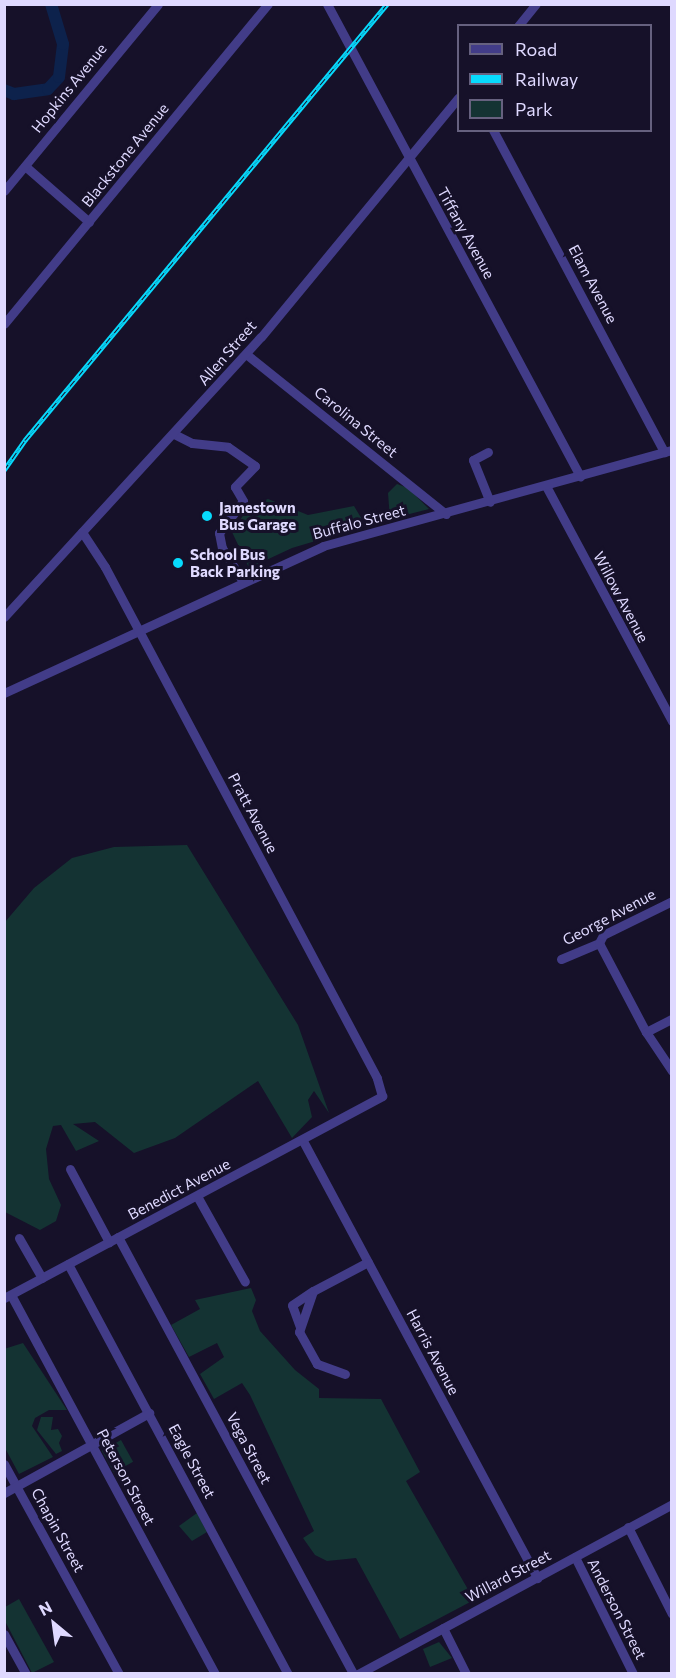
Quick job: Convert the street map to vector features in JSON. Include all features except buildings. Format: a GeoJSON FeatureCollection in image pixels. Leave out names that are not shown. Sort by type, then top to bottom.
{"type":"FeatureCollection","features":[{"type":"Feature","properties":{"kind":"street","name":"Hopkins Avenue"},"geometry":{"type":"LineString","coordinates":[[4,191],[158,4]]}},
{"type":"Feature","properties":{"kind":"street","name":"Blackstone Avenue"},"geometry":{"type":"LineString","coordinates":[[4,324],[268,4]]}},
{"type":"Feature","properties":{"kind":"street","name":"Tiffany Avenue"},"geometry":{"type":"LineString","coordinates":[[327,4],[580,476]]}},
{"type":"Feature","properties":{"kind":"street"},"geometry":{"type":"LineString","coordinates":[[520,24],[536,4]]}},
{"type":"Feature","properties":{"kind":"street","name":"Allen Street"},"geometry":{"type":"LineString","coordinates":[[4,617],[246,354],[457,100]]}},
{"type":"Feature","properties":{"kind":"street","name":"Elam Avenue"},"geometry":{"type":"LineString","coordinates":[[494,132],[668,451]]}},
{"type":"Feature","properties":{"kind":"street"},"geometry":{"type":"LineString","coordinates":[[25,166],[89,222]]}},
{"type":"Feature","properties":{"kind":"street","name":"Carolina Street"},"geometry":{"type":"LineString","coordinates":[[246,354],[446,514]]}},
{"type":"Feature","properties":{"kind":"street"},"geometry":{"type":"LineString","coordinates":[[174,434],[192,443],[228,447],[255,466],[235,487],[243,501],[219,533],[220,545],[243,581]]}},
{"type":"Feature","properties":{"kind":"street","name":"Buffalo Street"},"geometry":{"type":"LineString","coordinates":[[4,693],[322,546],[490,502],[668,451]]}},
{"type":"Feature","properties":{"kind":"street"},"geometry":{"type":"LineString","coordinates":[[488,452],[473,460],[490,502]]}},
{"type":"Feature","properties":{"kind":"street","name":"Willow Avenue"},"geometry":{"type":"LineString","coordinates":[[546,486],[672,721]]}},
{"type":"Feature","properties":{"kind":"street","name":"Pratt Avenue"},"geometry":{"type":"LineString","coordinates":[[82,532],[139,630],[378,1080],[382,1096],[368,1106]]}},
{"type":"Feature","properties":{"kind":"street","name":"George Avenue"},"geometry":{"type":"LineString","coordinates":[[561,959],[599,943],[603,935],[672,901]]}},
{"type":"Feature","properties":{"kind":"street"},"geometry":{"type":"LineString","coordinates":[[599,943],[646,1032],[672,1071]]}},
{"type":"Feature","properties":{"kind":"street"},"geometry":{"type":"LineString","coordinates":[[646,1032],[672,1018]]}},
{"type":"Feature","properties":{"kind":"street","name":"Benedict Avenue"},"geometry":{"type":"LineString","coordinates":[[8,1297],[368,1106]]}},
{"type":"Feature","properties":{"kind":"street","name":"Harris Avenue"},"geometry":{"type":"LineString","coordinates":[[303,1141],[537,1578]]}},
{"type":"Feature","properties":{"kind":"street","name":"Vega Street"},"geometry":{"type":"LineString","coordinates":[[70,1169],[114,1240],[353,1674]]}},
{"type":"Feature","properties":{"kind":"street"},"geometry":{"type":"LineString","coordinates":[[197,1196],[245,1282]]}},
{"type":"Feature","properties":{"kind":"street"},"geometry":{"type":"LineString","coordinates":[[19,1238],[42,1278]]}},
{"type":"Feature","properties":{"kind":"street"},"geometry":{"type":"LineString","coordinates":[[300,1327],[292,1305],[313,1291],[368,1262]]}},
{"type":"Feature","properties":{"kind":"street","name":"Eagle Street"},"geometry":{"type":"LineString","coordinates":[[68,1264],[288,1674]]}},
{"type":"Feature","properties":{"kind":"street"},"geometry":{"type":"LineString","coordinates":[[313,1291],[299,1336],[311,1358],[326,1369],[345,1374]]}},
{"type":"Feature","properties":{"kind":"street","name":"Peterson Street"},"geometry":{"type":"LineString","coordinates":[[8,1297],[92,1445],[215,1674]]}},
{"type":"Feature","properties":{"kind":"street"},"geometry":{"type":"LineString","coordinates":[[4,1494],[149,1413]]}},
{"type":"Feature","properties":{"kind":"street","name":"Chapin Street"},"geometry":{"type":"LineString","coordinates":[[4,1464],[119,1674]]}},
{"type":"Feature","properties":{"kind":"street","name":"Willard Street"},"geometry":{"type":"LineString","coordinates":[[358,1674],[672,1504]]}},
{"type":"Feature","properties":{"kind":"street"},"geometry":{"type":"LineString","coordinates":[[628,1527],[672,1614]]}},
{"type":"Feature","properties":{"kind":"street","name":"Anderson Street"},"geometry":{"type":"LineString","coordinates":[[575,1557],[633,1674]]}},
{"type":"Feature","properties":{"kind":"street"},"geometry":{"type":"LineString","coordinates":[[443,1628],[466,1674]]}},
{"type":"Feature","properties":{"kind":"street"},"geometry":{"type":"LineString","coordinates":[[4,1634],[26,1674]]}},
{"type":"Feature","properties":{"kind":"green space"},"geometry":{"type":"Polygon","coordinates":[[[397,484],[408,488],[429,509],[390,519],[388,493],[397,484]]]}},
{"type":"Feature","properties":{"kind":"green space"},"geometry":{"type":"Polygon","coordinates":[[[268,499],[308,515],[354,506],[366,526],[292,548],[249,568],[232,532],[250,505],[268,499]]]}},
{"type":"Feature","properties":{"kind":"green space"},"geometry":{"type":"Polygon","coordinates":[[[187,845],[298,1025],[329,1113],[314,1091],[308,1100],[312,1117],[292,1138],[258,1081],[175,1138],[134,1153],[95,1122],[73,1124],[99,1141],[76,1151],[61,1125],[53,1126],[46,1149],[49,1179],[61,1205],[56,1221],[40,1230],[5,1212],[5,922],[34,888],[72,858],[114,847],[187,845]]]}},
{"type":"Feature","properties":{"kind":"green space"},"geometry":{"type":"Polygon","coordinates":[[[251,1288],[256,1300],[252,1311],[260,1331],[295,1370],[319,1389],[319,1398],[381,1399],[420,1472],[406,1481],[474,1600],[400,1639],[356,1558],[327,1561],[315,1555],[303,1538],[314,1531],[250,1395],[242,1383],[214,1399],[200,1374],[224,1357],[217,1343],[189,1357],[171,1325],[200,1309],[195,1300],[251,1288]]]}},
{"type":"Feature","properties":{"kind":"green space"},"geometry":{"type":"Polygon","coordinates":[[[23,1343],[67,1410],[49,1410],[35,1418],[32,1426],[53,1457],[19,1474],[5,1448],[4,1349],[23,1343]]]}},
{"type":"Feature","properties":{"kind":"green space"},"geometry":{"type":"Polygon","coordinates":[[[41,1417],[53,1417],[51,1430],[58,1429],[62,1436],[59,1443],[62,1451],[56,1454],[37,1430],[41,1417]]]}},
{"type":"Feature","properties":{"kind":"green space"},"geometry":{"type":"Polygon","coordinates":[[[121,1440],[133,1462],[114,1473],[102,1451],[121,1440]]]}},
{"type":"Feature","properties":{"kind":"green space"},"geometry":{"type":"Polygon","coordinates":[[[197,1513],[207,1532],[192,1541],[179,1526],[197,1513]]]}},
{"type":"Feature","properties":{"kind":"green space"},"geometry":{"type":"Polygon","coordinates":[[[19,1599],[54,1662],[32,1673],[5,1621],[5,1607],[19,1599]]]}},
{"type":"Feature","properties":{"kind":"green space"},"geometry":{"type":"Polygon","coordinates":[[[439,1642],[452,1658],[430,1667],[423,1649],[439,1642]]]}},
{"type":"Feature","properties":{"kind":"waterway"},"geometry":{"type":"LineString","coordinates":[[4,90],[14,94],[48,89],[59,77],[63,44],[51,4]]}},
{"type":"Feature","properties":{"kind":"railway"},"geometry":{"type":"LineString","coordinates":[[4,470],[25,440],[387,4]]}},
{"type":"Feature","properties":{"kind":"place","name":"Jamestown Bus Garage"},"geometry":{"type":"Point","coordinates":[207,516]}},
{"type":"Feature","properties":{"kind":"place","name":"School Bus Back Parking"},"geometry":{"type":"Point","coordinates":[178,563]}}]}
